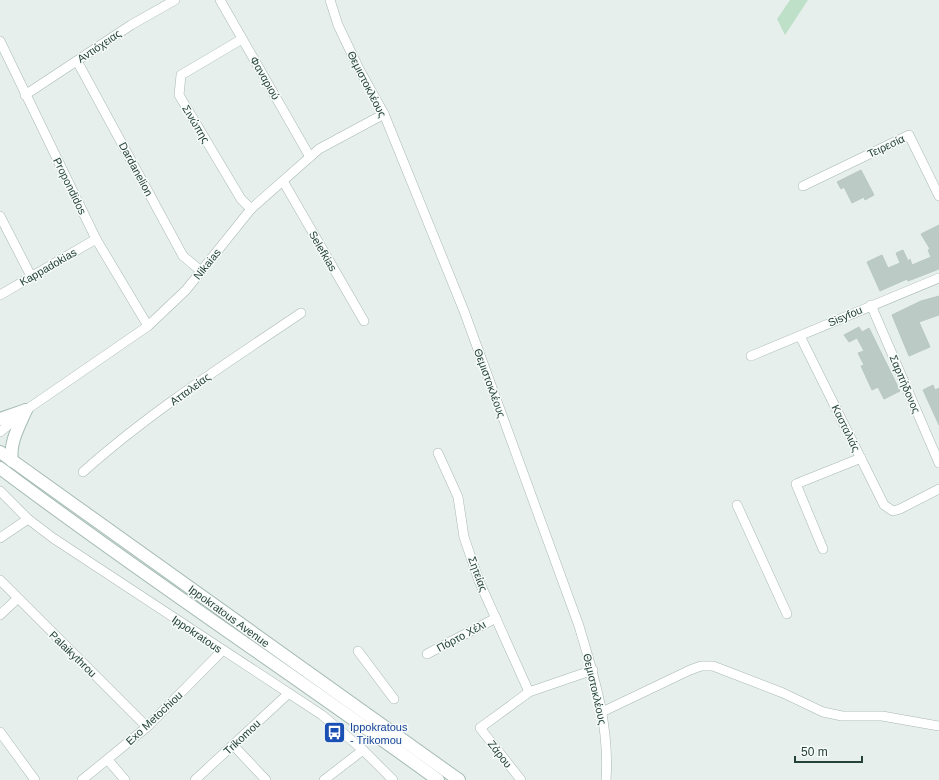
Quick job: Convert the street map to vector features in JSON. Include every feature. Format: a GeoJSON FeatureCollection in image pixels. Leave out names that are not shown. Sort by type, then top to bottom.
{"type":"FeatureCollection","features":[{"type":"Feature","properties":{"kind":"main road"},"geometry":{"type":"LineString","coordinates":[[0,419],[26,410]]}},
{"type":"Feature","properties":{"kind":"main road"},"geometry":{"type":"LineString","coordinates":[[12,461],[11,454],[14,437],[26,410]]}},
{"type":"Feature","properties":{"kind":"main road","name":"Ippokratous Avenue"},"geometry":{"type":"LineString","coordinates":[[0,452],[458,780]]}},
{"type":"Feature","properties":{"kind":"main road","name":"Ippokratous Avenue"},"geometry":{"type":"LineString","coordinates":[[0,468],[130,564],[321,696],[438,780]]}},
{"type":"Feature","properties":{"kind":"street","name":"Αντιόχειας"},"geometry":{"type":"LineString","coordinates":[[25,94],[77,62],[131,25],[175,0]]}},
{"type":"Feature","properties":{"kind":"street","name":"Φαναριού"},"geometry":{"type":"LineString","coordinates":[[220,0],[310,157]]}},
{"type":"Feature","properties":{"kind":"street","name":"Θεμιστοκλέους"},"geometry":{"type":"LineString","coordinates":[[330,0],[341,31],[384,114],[464,310],[579,626],[593,670],[602,712],[607,750],[606,780]]}},
{"type":"Feature","properties":{"kind":"street","name":"Σινώπης"},"geometry":{"type":"LineString","coordinates":[[242,39],[181,75],[178,95],[241,199],[251,209]]}},
{"type":"Feature","properties":{"kind":"street","name":"Propondidos"},"geometry":{"type":"LineString","coordinates":[[0,41],[96,239],[148,326]]}},
{"type":"Feature","properties":{"kind":"street","name":"Dardanelion"},"geometry":{"type":"LineString","coordinates":[[77,62],[182,256],[201,271]]}},
{"type":"Feature","properties":{"kind":"street","name":"Nikaias"},"geometry":{"type":"LineString","coordinates":[[0,432],[26,410],[148,326],[186,290],[251,209],[319,149],[384,114]]}},
{"type":"Feature","properties":{"kind":"street","name":"Τειρεσία"},"geometry":{"type":"LineString","coordinates":[[803,186],[909,135],[937,185],[939,196]]}},
{"type":"Feature","properties":{"kind":"street","name":"Selefkias"},"geometry":{"type":"LineString","coordinates":[[283,181],[364,321]]}},
{"type":"Feature","properties":{"kind":"street"},"geometry":{"type":"LineString","coordinates":[[0,216],[31,276]]}},
{"type":"Feature","properties":{"kind":"street","name":"Kappadokias"},"geometry":{"type":"LineString","coordinates":[[0,295],[96,239]]}},
{"type":"Feature","properties":{"kind":"street","name":"Sisyfou"},"geometry":{"type":"LineString","coordinates":[[751,356],[871,305],[938,281]]}},
{"type":"Feature","properties":{"kind":"street","name":"Σαρπήδονος"},"geometry":{"type":"LineString","coordinates":[[871,305],[939,463]]}},
{"type":"Feature","properties":{"kind":"street","name":"Ατταλείας"},"geometry":{"type":"LineString","coordinates":[[84,472],[190,389],[301,313]]}},
{"type":"Feature","properties":{"kind":"street","name":"Κασταλιάς"},"geometry":{"type":"LineString","coordinates":[[800,336],[884,505],[893,511],[900,509],[939,489]]}},
{"type":"Feature","properties":{"kind":"street","name":"Σητείας"},"geometry":{"type":"LineString","coordinates":[[438,453],[458,497],[464,537],[479,581],[529,692]]}},
{"type":"Feature","properties":{"kind":"street"},"geometry":{"type":"LineString","coordinates":[[823,549],[796,484],[861,458]]}},
{"type":"Feature","properties":{"kind":"street","name":"Ippokratous"},"geometry":{"type":"LineString","coordinates":[[0,491],[28,519],[53,538],[222,651],[322,715],[363,750],[393,780]]}},
{"type":"Feature","properties":{"kind":"street"},"geometry":{"type":"LineString","coordinates":[[737,505],[787,614]]}},
{"type":"Feature","properties":{"kind":"street"},"geometry":{"type":"LineString","coordinates":[[0,538],[28,519]]}},
{"type":"Feature","properties":{"kind":"street","name":"Palaikythrou"},"geometry":{"type":"LineString","coordinates":[[0,580],[17,599],[147,727]]}},
{"type":"Feature","properties":{"kind":"street"},"geometry":{"type":"LineString","coordinates":[[0,615],[17,599]]}},
{"type":"Feature","properties":{"kind":"street","name":"Πόρτο Χέλι"},"geometry":{"type":"LineString","coordinates":[[427,654],[496,618]]}},
{"type":"Feature","properties":{"kind":"street","name":"Exo Metochiou"},"geometry":{"type":"LineString","coordinates":[[82,780],[147,727],[222,651]]}},
{"type":"Feature","properties":{"kind":"street"},"geometry":{"type":"LineString","coordinates":[[358,651],[394,699]]}},
{"type":"Feature","properties":{"kind":"street"},"geometry":{"type":"LineString","coordinates":[[602,712],[690,670],[702,666],[713,666],[783,693],[824,712],[842,716],[882,716],[939,726]]}},
{"type":"Feature","properties":{"kind":"street"},"geometry":{"type":"LineString","coordinates":[[529,692],[593,670]]}},
{"type":"Feature","properties":{"kind":"street","name":"Ζάρου"},"geometry":{"type":"LineString","coordinates":[[521,780],[480,728],[529,692]]}},
{"type":"Feature","properties":{"kind":"street","name":"Trikomou"},"geometry":{"type":"LineString","coordinates":[[195,780],[289,693]]}},
{"type":"Feature","properties":{"kind":"street"},"geometry":{"type":"LineString","coordinates":[[0,732],[36,780]]}},
{"type":"Feature","properties":{"kind":"street"},"geometry":{"type":"LineString","coordinates":[[233,746],[266,780]]}},
{"type":"Feature","properties":{"kind":"street"},"geometry":{"type":"LineString","coordinates":[[324,780],[363,750]]}},
{"type":"Feature","properties":{"kind":"street"},"geometry":{"type":"LineString","coordinates":[[108,760],[125,780]]}},
{"type":"Feature","properties":{"kind":"green space"},"geometry":{"type":"Polygon","coordinates":[[[790,0],[808,0],[785,35],[777,19],[790,0]]]}},
{"type":"Feature","properties":{"kind":"building"},"geometry":{"type":"Polygon","coordinates":[[[861,170],[874,195],[865,200],[864,197],[852,203],[844,187],[841,189],[837,182],[861,170]]]}},
{"type":"Feature","properties":{"kind":"building"},"geometry":{"type":"Polygon","coordinates":[[[939,225],[939,269],[908,281],[907,279],[880,291],[867,262],[882,255],[888,268],[900,263],[896,253],[903,250],[908,261],[910,259],[912,265],[931,257],[928,250],[930,249],[921,234],[939,225]]]}},
{"type":"Feature","properties":{"kind":"building"},"geometry":{"type":"Polygon","coordinates":[[[939,296],[939,315],[919,322],[930,347],[909,356],[892,315],[921,301],[939,296]]]}},
{"type":"Feature","properties":{"kind":"building"},"geometry":{"type":"Polygon","coordinates":[[[859,327],[862,332],[869,328],[900,391],[884,399],[878,387],[872,390],[861,366],[864,365],[858,353],[864,351],[857,338],[849,342],[844,335],[859,327]]]}},
{"type":"Feature","properties":{"kind":"building"},"geometry":{"type":"Polygon","coordinates":[[[933,385],[935,390],[939,388],[939,425],[923,390],[933,385]]]}},
{"type":"Feature","properties":{"kind":"place","name":"Ippokratous - Trikomou"},"geometry":{"type":"Point","coordinates":[335,733]}}]}
